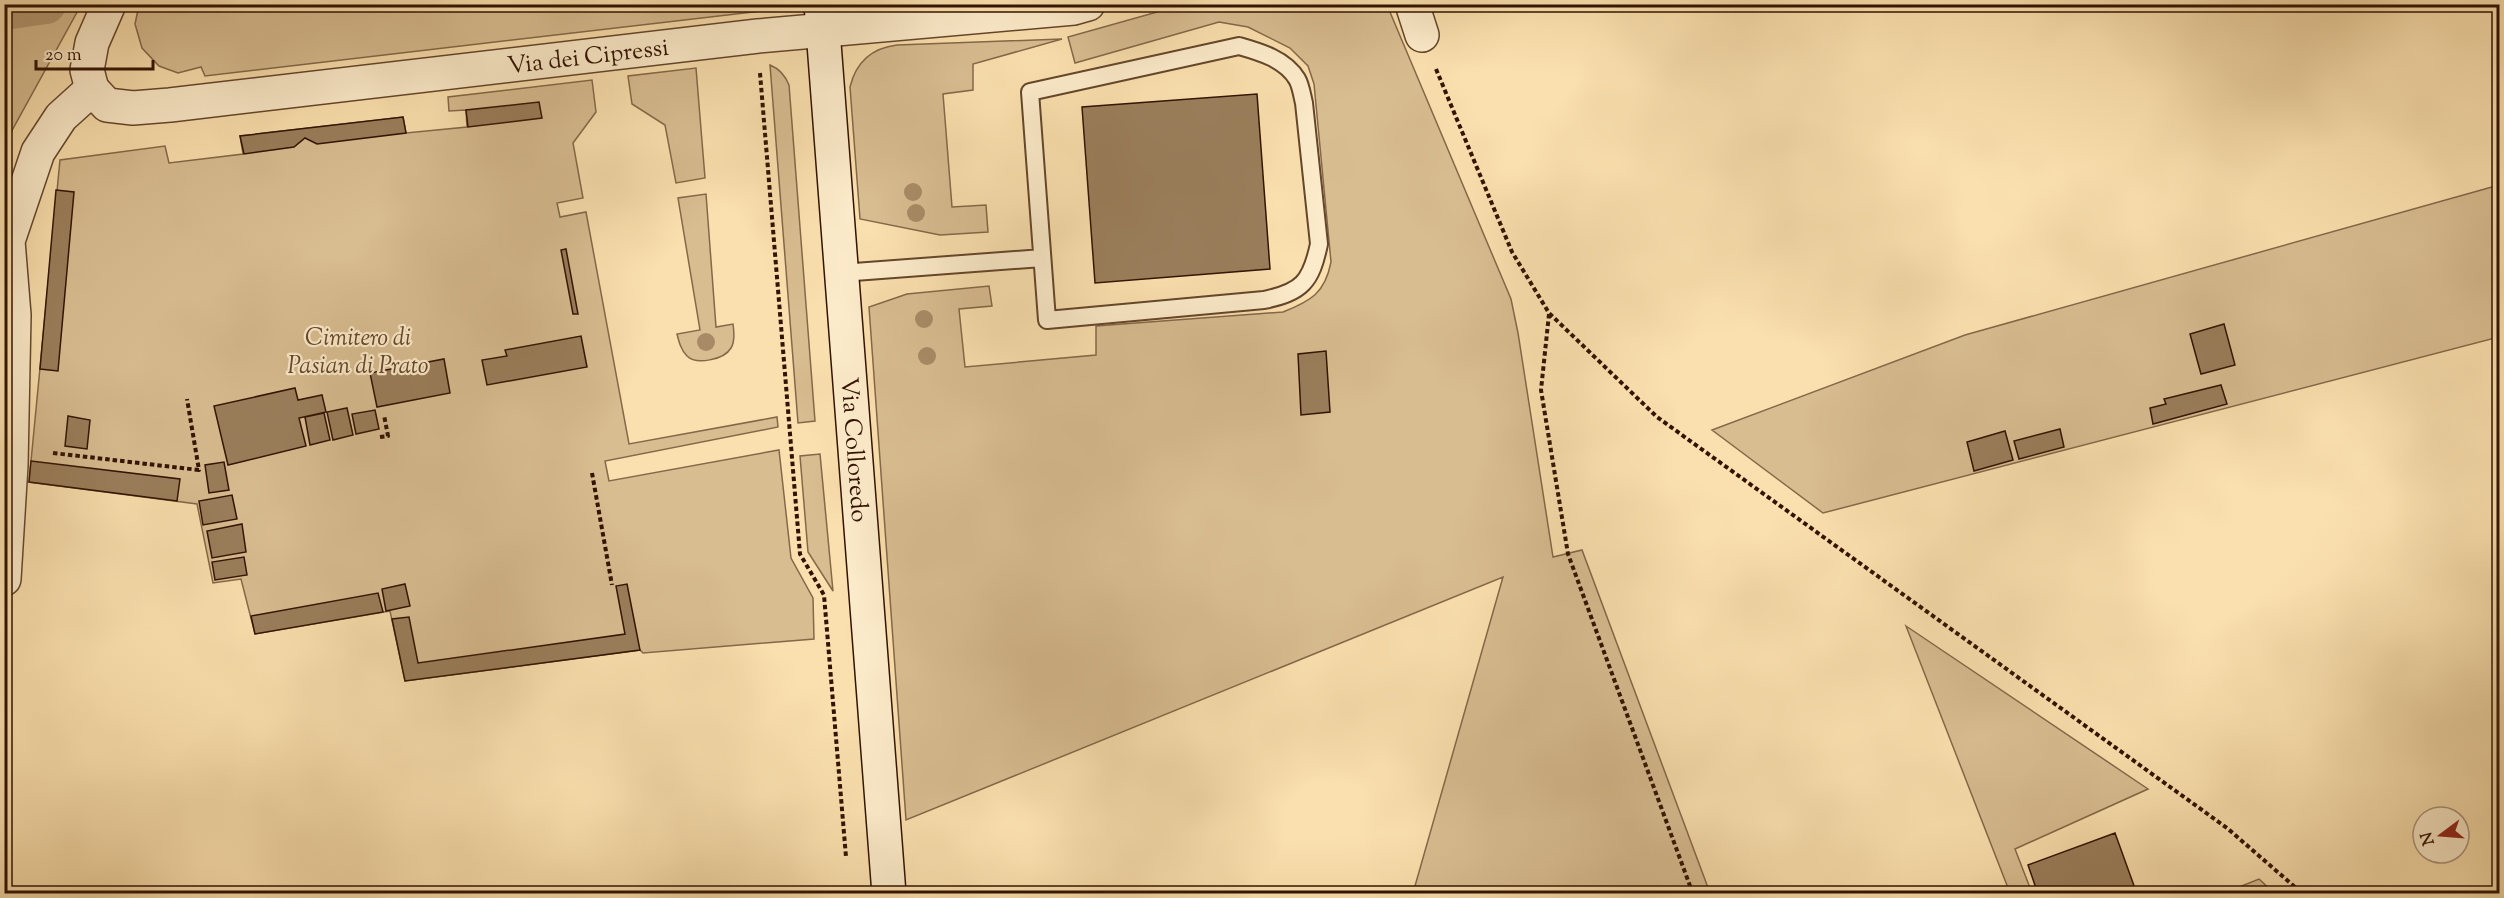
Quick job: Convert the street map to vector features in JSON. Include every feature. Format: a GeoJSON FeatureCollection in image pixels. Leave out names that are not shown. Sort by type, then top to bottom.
{"type":"FeatureCollection","features":[{"type":"Feature","properties":{"kind":"street","name":"Via dei Cipressi"},"geometry":{"type":"LineString","coordinates":[[92,89],[107,105],[133,108],[758,36],[822,17],[1074,8],[1088,4]]}},
{"type":"Feature","properties":{"kind":"street"},"geometry":{"type":"LineString","coordinates":[[4,579],[11,465],[14,315],[6,243],[38,152],[61,117],[92,89],[87,70],[92,43],[106,11]]}},
{"type":"Feature","properties":{"kind":"street","name":"Via Colloredo"},"geometry":{"type":"LineString","coordinates":[[822,17],[889,894]]}},
{"type":"Feature","properties":{"kind":"lane"},"geometry":{"type":"LineString","coordinates":[[1239,46],[1262,53],[1283,64],[1298,80],[1304,103],[1319,244],[1314,267],[1303,285],[1287,295],[1264,300],[1047,320],[1042,258],[1030,92],[1239,46]]}},
{"type":"Feature","properties":{"kind":"lane"},"geometry":{"type":"LineString","coordinates":[[841,273],[1042,258]]}},
{"type":"Feature","properties":{"kind":"path"},"geometry":{"type":"LineString","coordinates":[[1417,20],[1512,252],[1549,313],[1657,417],[2227,828],[2303,894]]}},
{"type":"Feature","properties":{"kind":"path"},"geometry":{"type":"LineString","coordinates":[[758,36],[800,554],[824,595],[846,858]]}},
{"type":"Feature","properties":{"kind":"path"},"geometry":{"type":"LineString","coordinates":[[1549,313],[1541,390],[1568,554],[1693,894]]}},
{"type":"Feature","properties":{"kind":"path"},"geometry":{"type":"LineString","coordinates":[[53,453],[199,470],[186,399]]}},
{"type":"Feature","properties":{"kind":"path"},"geometry":{"type":"LineString","coordinates":[[380,437],[388,436],[384,414]]}},
{"type":"Feature","properties":{"kind":"path"},"geometry":{"type":"LineString","coordinates":[[592,473],[612,585]]}},
{"type":"Feature","properties":{"kind":"green space"},"geometry":{"type":"Polygon","coordinates":[[[778,4],[778,9],[205,76],[201,67],[178,73],[159,66],[142,48],[135,24],[139,5],[778,4]]]}},
{"type":"Feature","properties":{"kind":"green space"},"geometry":{"type":"Polygon","coordinates":[[[4,5],[81,5],[5,143],[4,5]]]}},
{"type":"Feature","properties":{"kind":"green space"},"geometry":{"type":"Polygon","coordinates":[[[1182,5],[1387,5],[1511,299],[1553,557],[1582,550],[1710,893],[1413,893],[1503,577],[906,820],[869,307],[907,294],[989,286],[992,306],[959,309],[965,367],[1096,355],[1096,326],[1283,312],[1309,300],[1321,289],[1328,273],[1331,262],[1314,84],[1308,66],[1290,48],[1248,27],[1219,22],[1075,63],[1068,37],[1182,5]]]}},
{"type":"Feature","properties":{"kind":"green space"},"geometry":{"type":"Polygon","coordinates":[[[1062,39],[973,64],[973,90],[943,94],[952,207],[986,205],[988,232],[940,235],[860,219],[850,87],[856,70],[866,58],[880,49],[897,45],[1062,39]]]}},
{"type":"Feature","properties":{"kind":"green space"},"geometry":{"type":"Polygon","coordinates":[[[770,65],[782,73],[789,85],[815,421],[798,423],[770,65]]]}},
{"type":"Feature","properties":{"kind":"green space"},"geometry":{"type":"Polygon","coordinates":[[[696,68],[705,178],[676,183],[665,125],[632,104],[628,76],[696,68]]]}},
{"type":"Feature","properties":{"kind":"green space","name":"Cimitero di Pasian di Prato"},"geometry":{"type":"Polygon","coordinates":[[[592,80],[596,112],[573,143],[583,198],[557,203],[560,217],[586,212],[629,444],[777,417],[778,427],[605,461],[609,481],[779,450],[791,558],[813,598],[814,639],[643,653],[640,650],[405,681],[390,611],[255,634],[241,579],[213,583],[197,504],[29,482],[60,160],[165,146],[169,163],[243,154],[240,136],[403,117],[406,133],[467,127],[466,110],[449,111],[448,97],[592,80]]]}},
{"type":"Feature","properties":{"kind":"green space"},"geometry":{"type":"Polygon","coordinates":[[[2499,185],[2499,337],[1823,513],[1712,430],[1965,335],[2499,185]]]}},
{"type":"Feature","properties":{"kind":"green space"},"geometry":{"type":"Polygon","coordinates":[[[706,194],[716,327],[733,324],[734,336],[732,346],[727,352],[722,356],[703,361],[687,356],[677,334],[700,330],[678,198],[706,194]]]}},
{"type":"Feature","properties":{"kind":"green space"},"geometry":{"type":"Polygon","coordinates":[[[820,454],[833,591],[808,552],[800,456],[820,454]]]}},
{"type":"Feature","properties":{"kind":"green space"},"geometry":{"type":"Polygon","coordinates":[[[1906,626],[2148,789],[2015,849],[2032,893],[2010,893],[1906,626]]]}},
{"type":"Feature","properties":{"kind":"green space"},"geometry":{"type":"Polygon","coordinates":[[[2259,879],[2274,893],[2224,893],[2259,879]]]}},
{"type":"Feature","properties":{"kind":"building"},"geometry":{"type":"Polygon","coordinates":[[[1257,94],[1270,269],[1095,283],[1082,107],[1257,94]]]}},
{"type":"Feature","properties":{"kind":"building"},"geometry":{"type":"Polygon","coordinates":[[[539,102],[542,118],[468,127],[466,110],[539,102]]]}},
{"type":"Feature","properties":{"kind":"building"},"geometry":{"type":"Polygon","coordinates":[[[403,117],[406,133],[317,144],[305,138],[294,147],[244,154],[240,136],[403,117]]]}},
{"type":"Feature","properties":{"kind":"building"},"geometry":{"type":"Polygon","coordinates":[[[56,190],[74,192],[58,371],[40,369],[56,190]]]}},
{"type":"Feature","properties":{"kind":"building"},"geometry":{"type":"Polygon","coordinates":[[[566,249],[578,314],[573,314],[561,250],[566,249]]]}},
{"type":"Feature","properties":{"kind":"building"},"geometry":{"type":"Polygon","coordinates":[[[2224,324],[2235,365],[2201,374],[2190,334],[2224,324]]]}},
{"type":"Feature","properties":{"kind":"building"},"geometry":{"type":"Polygon","coordinates":[[[581,336],[587,367],[487,385],[482,360],[507,356],[505,350],[581,336]]]}},
{"type":"Feature","properties":{"kind":"building"},"geometry":{"type":"Polygon","coordinates":[[[1326,351],[1330,412],[1301,415],[1298,354],[1326,351]]]}},
{"type":"Feature","properties":{"kind":"building"},"geometry":{"type":"Polygon","coordinates":[[[444,359],[450,393],[377,407],[370,373],[444,359]]]}},
{"type":"Feature","properties":{"kind":"building"},"geometry":{"type":"Polygon","coordinates":[[[2221,385],[2227,404],[2153,424],[2150,408],[2166,404],[2164,399],[2221,385]]]}},
{"type":"Feature","properties":{"kind":"building"},"geometry":{"type":"Polygon","coordinates":[[[295,388],[298,400],[322,395],[326,412],[299,418],[306,446],[228,465],[214,406],[295,388]]]}},
{"type":"Feature","properties":{"kind":"building"},"geometry":{"type":"Polygon","coordinates":[[[347,408],[353,435],[333,440],[327,412],[347,408]]]}},
{"type":"Feature","properties":{"kind":"building"},"geometry":{"type":"Polygon","coordinates":[[[375,410],[379,429],[356,434],[352,414],[375,410]]]}},
{"type":"Feature","properties":{"kind":"building"},"geometry":{"type":"Polygon","coordinates":[[[324,413],[330,440],[310,445],[305,417],[324,413]]]}},
{"type":"Feature","properties":{"kind":"building"},"geometry":{"type":"Polygon","coordinates":[[[68,416],[90,420],[87,449],[65,446],[68,416]]]}},
{"type":"Feature","properties":{"kind":"building"},"geometry":{"type":"Polygon","coordinates":[[[2060,429],[2064,447],[2019,459],[2014,441],[2060,429]]]}},
{"type":"Feature","properties":{"kind":"building"},"geometry":{"type":"Polygon","coordinates":[[[2005,431],[2013,460],[1974,471],[1967,442],[2005,431]]]}},
{"type":"Feature","properties":{"kind":"building"},"geometry":{"type":"Polygon","coordinates":[[[31,461],[180,479],[177,501],[29,482],[31,461]]]}},
{"type":"Feature","properties":{"kind":"building"},"geometry":{"type":"Polygon","coordinates":[[[224,462],[229,490],[209,493],[205,465],[224,462]]]}},
{"type":"Feature","properties":{"kind":"building"},"geometry":{"type":"Polygon","coordinates":[[[232,495],[237,519],[203,525],[199,501],[232,495]]]}},
{"type":"Feature","properties":{"kind":"building"},"geometry":{"type":"Polygon","coordinates":[[[242,524],[246,552],[212,558],[207,531],[242,524]]]}},
{"type":"Feature","properties":{"kind":"building"},"geometry":{"type":"Polygon","coordinates":[[[244,557],[247,575],[215,580],[212,562],[244,557]]]}},
{"type":"Feature","properties":{"kind":"building"},"geometry":{"type":"Polygon","coordinates":[[[405,584],[410,606],[386,611],[382,589],[405,584]]]}},
{"type":"Feature","properties":{"kind":"building"},"geometry":{"type":"Polygon","coordinates":[[[627,584],[640,650],[405,681],[392,619],[409,617],[418,663],[625,634],[616,586],[627,584]]]}},
{"type":"Feature","properties":{"kind":"building"},"geometry":{"type":"Polygon","coordinates":[[[378,593],[383,612],[255,634],[251,616],[378,593]]]}},
{"type":"Feature","properties":{"kind":"building"},"geometry":{"type":"Polygon","coordinates":[[[2115,833],[2137,894],[2038,894],[2028,865],[2115,833]]]}},
{"type":"Feature","properties":{"kind":"waterway"},"geometry":{"type":"LineString","coordinates":[[4,10],[46,4]]}}]}
